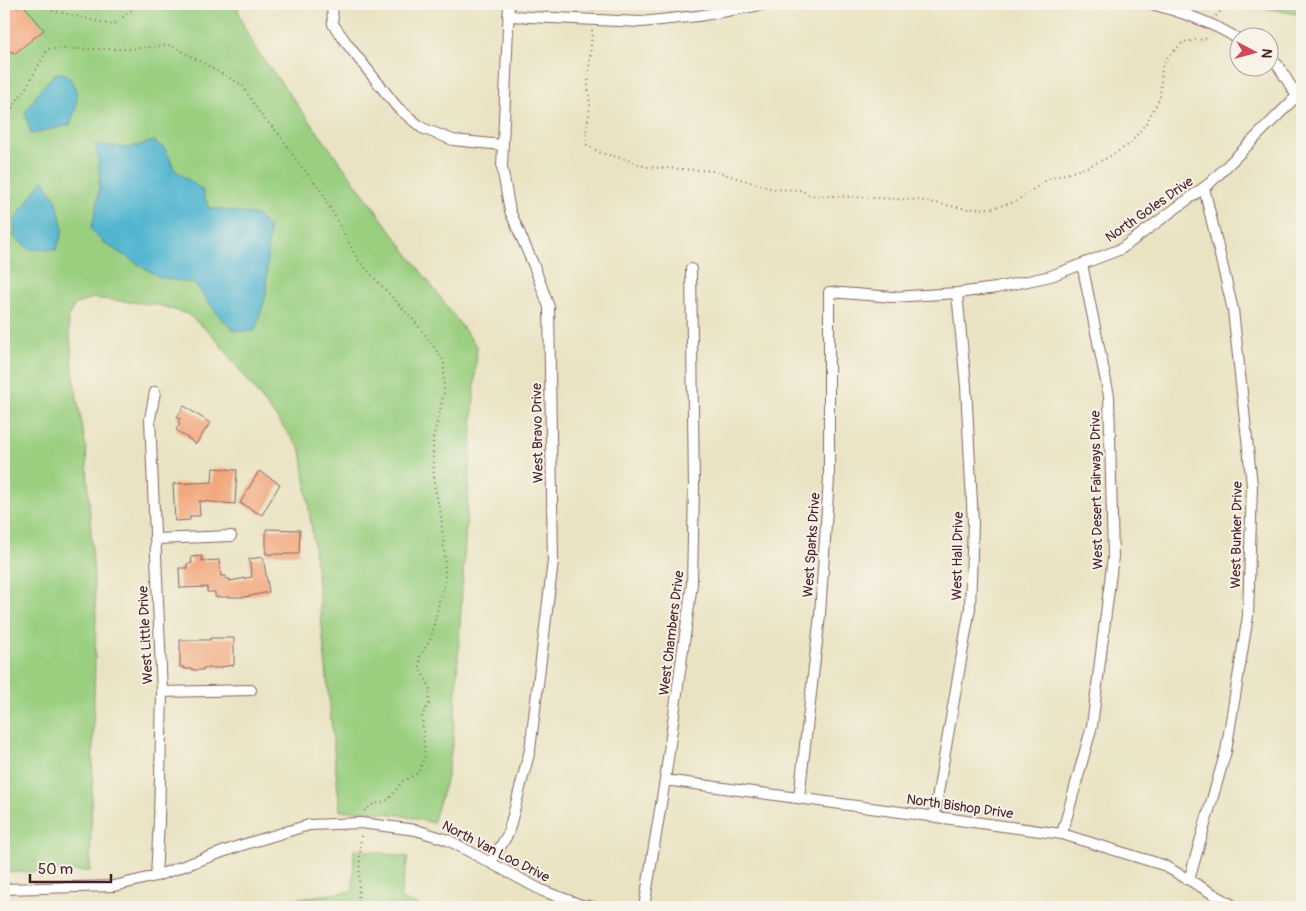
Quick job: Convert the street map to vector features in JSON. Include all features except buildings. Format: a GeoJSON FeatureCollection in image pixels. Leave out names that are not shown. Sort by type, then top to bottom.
{"type":"FeatureCollection","features":[{"type":"Feature","properties":{"kind":"street","name":"West Bravo Drive"},"geometry":{"type":"LineString","coordinates":[[491,862],[508,834],[530,750],[553,561],[549,307],[534,266],[510,211],[502,168],[509,4]]}},
{"type":"Feature","properties":{"kind":"street"},"geometry":{"type":"LineString","coordinates":[[508,16],[641,22],[698,16],[766,4]]}},
{"type":"Feature","properties":{"kind":"street"},"geometry":{"type":"LineString","coordinates":[[1151,4],[1176,11],[1228,33]]}},
{"type":"Feature","properties":{"kind":"street"},"geometry":{"type":"LineString","coordinates":[[332,5],[333,24],[348,45],[397,107],[422,128],[453,140],[502,145]]}},
{"type":"Feature","properties":{"kind":"street"},"geometry":{"type":"LineString","coordinates":[[1278,66],[1300,94]]}},
{"type":"Feature","properties":{"kind":"street","name":"North Goles Drive"},"geometry":{"type":"LineString","coordinates":[[829,292],[893,297],[957,294],[1051,276],[1121,249],[1204,188],[1300,94]]}},
{"type":"Feature","properties":{"kind":"street","name":"West Bunker Drive"},"geometry":{"type":"LineString","coordinates":[[1189,880],[1226,751],[1248,616],[1252,485],[1233,310],[1204,188]]}},
{"type":"Feature","properties":{"kind":"street","name":"West Desert Fairways Drive"},"geometry":{"type":"LineString","coordinates":[[1062,834],[1092,726],[1113,557],[1109,396],[1082,264]]}},
{"type":"Feature","properties":{"kind":"street","name":"West Chambers Drive"},"geometry":{"type":"LineString","coordinates":[[644,907],[665,780],[692,584],[694,478],[691,269]]}},
{"type":"Feature","properties":{"kind":"street","name":"West Sparks Drive"},"geometry":{"type":"LineString","coordinates":[[799,798],[820,615],[829,478],[829,292]]}},
{"type":"Feature","properties":{"kind":"street","name":"West Hall Drive"},"geometry":{"type":"LineString","coordinates":[[934,816],[970,608],[973,523],[966,386],[957,294]]}},
{"type":"Feature","properties":{"kind":"street","name":"West Little Drive"},"geometry":{"type":"LineString","coordinates":[[155,392],[150,419],[162,692],[156,876]]}},
{"type":"Feature","properties":{"kind":"street"},"geometry":{"type":"LineString","coordinates":[[156,539],[230,536]]}},
{"type":"Feature","properties":{"kind":"street"},"geometry":{"type":"LineString","coordinates":[[162,692],[251,690]]}},
{"type":"Feature","properties":{"kind":"street","name":"North Bishop Drive"},"geometry":{"type":"LineString","coordinates":[[665,780],[1062,834],[1163,866],[1236,907]]}},
{"type":"Feature","properties":{"kind":"street","name":"North Van Loo Drive"},"geometry":{"type":"LineString","coordinates":[[4,889],[114,886],[156,876],[239,846],[309,825],[361,823],[416,830],[448,840],[543,891],[581,905],[594,907]]}},
{"type":"Feature","properties":{"kind":"path"},"geometry":{"type":"LineString","coordinates":[[45,4],[50,10],[113,25],[139,4]]}},
{"type":"Feature","properties":{"kind":"path"},"geometry":{"type":"LineString","coordinates":[[593,10],[594,4]]}},
{"type":"Feature","properties":{"kind":"path"},"geometry":{"type":"LineString","coordinates":[[1216,16],[1223,8],[1232,4]]}},
{"type":"Feature","properties":{"kind":"path"},"geometry":{"type":"LineString","coordinates":[[592,29],[588,86],[590,105],[587,145],[601,153],[646,167],[714,171],[773,189],[801,190],[809,195],[919,200],[967,209],[992,208],[1015,202],[1048,179],[1082,169],[1107,158],[1130,144],[1147,122],[1160,96],[1162,68],[1166,59],[1183,42],[1205,40],[1209,33]]}},
{"type":"Feature","properties":{"kind":"path"},"geometry":{"type":"LineString","coordinates":[[4,126],[6,117],[27,86],[48,49],[129,49],[171,45],[242,85],[260,114],[279,134],[299,164],[320,189],[358,260],[417,324],[444,361],[444,393],[433,439],[433,448],[434,484],[441,515],[445,586],[441,593],[432,638],[420,656],[420,669],[430,687],[429,704],[422,715],[425,756],[418,773],[403,781],[388,800],[372,805],[361,814]]}},
{"type":"Feature","properties":{"kind":"path"},"geometry":{"type":"LineString","coordinates":[[358,907],[361,832]]}},
{"type":"Feature","properties":{"kind":"green space"},"geometry":{"type":"Polygon","coordinates":[[[4,4],[238,4],[242,21],[256,49],[477,347],[453,740],[446,781],[433,823],[387,813],[340,811],[314,546],[301,450],[212,334],[187,314],[159,305],[93,298],[74,305],[68,319],[75,387],[86,448],[96,615],[90,871],[4,872],[4,4]]]}},
{"type":"Feature","properties":{"kind":"green space"},"geometry":{"type":"Polygon","coordinates":[[[1243,4],[1302,4],[1302,15],[1243,4]]]}},
{"type":"Feature","properties":{"kind":"green space"},"geometry":{"type":"Polygon","coordinates":[[[354,849],[408,857],[400,899],[423,907],[267,907],[288,900],[353,891],[354,849]]]}},
{"type":"Feature","properties":{"kind":"water"},"geometry":{"type":"Polygon","coordinates":[[[56,73],[66,74],[77,93],[76,105],[70,125],[31,134],[25,113],[39,91],[56,73]]]}},
{"type":"Feature","properties":{"kind":"water"},"geometry":{"type":"Polygon","coordinates":[[[154,141],[166,150],[174,169],[202,190],[209,208],[256,215],[269,228],[266,295],[255,331],[235,331],[219,316],[195,284],[159,277],[104,243],[91,229],[99,187],[99,166],[95,144],[129,148],[154,141]]]}},
{"type":"Feature","properties":{"kind":"water"},"geometry":{"type":"Polygon","coordinates":[[[43,180],[57,201],[63,231],[56,250],[29,249],[14,237],[15,219],[43,180]]]}}]}
